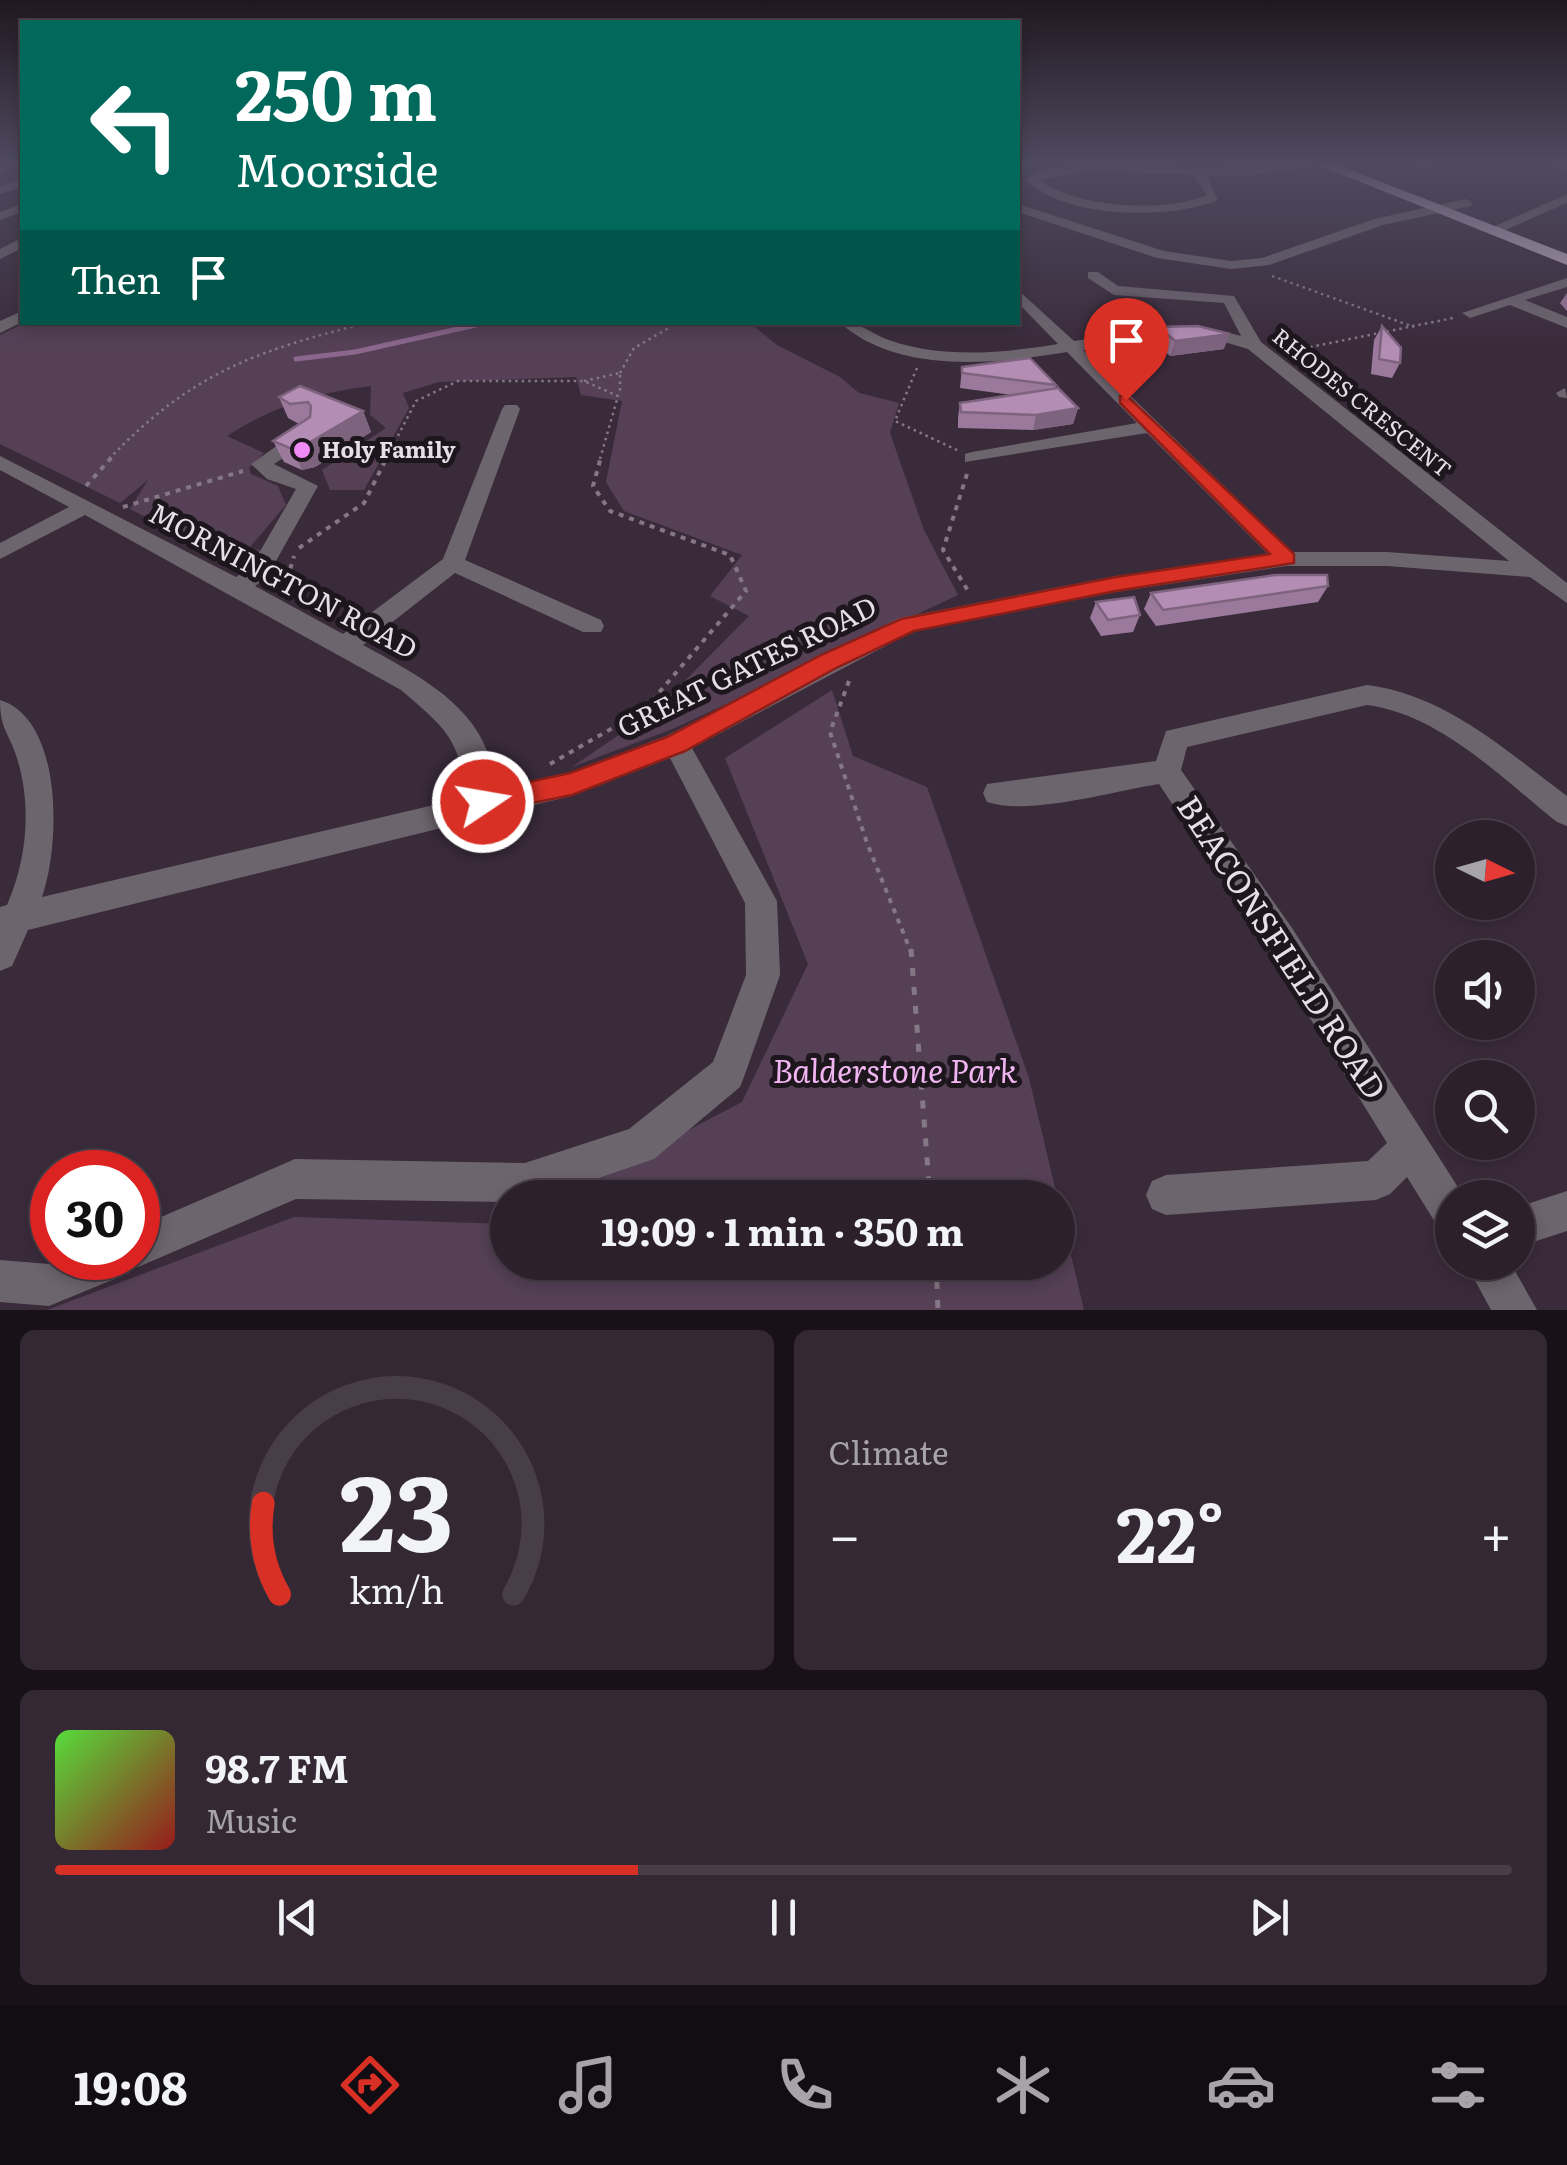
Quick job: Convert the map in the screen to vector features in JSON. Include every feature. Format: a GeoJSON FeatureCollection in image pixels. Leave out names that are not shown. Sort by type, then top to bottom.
{"type":"FeatureCollection","features":[{"type":"Feature","properties":{"kind":"highway"},"geometry":{"type":"LineString","coordinates":[[1489,225],[1567,260]]}},
{"type":"Feature","properties":{"kind":"highway"},"geometry":{"type":"LineString","coordinates":[[1496,229],[1567,252]]}},
{"type":"Feature","properties":{"kind":"street"},"geometry":{"type":"LineString","coordinates":[[1070,225],[1162,255],[1231,266],[1264,262],[1373,225]]}},
{"type":"Feature","properties":{"kind":"street"},"geometry":{"type":"LineString","coordinates":[[1496,229],[1505,225]]}},
{"type":"Feature","properties":{"kind":"street"},"geometry":{"type":"LineString","coordinates":[[1093,275],[1114,290],[1229,299],[1260,350]]}},
{"type":"Feature","properties":{"kind":"street"},"geometry":{"type":"LineString","coordinates":[[1470,312],[1567,282]]}},
{"type":"Feature","properties":{"kind":"street"},"geometry":{"type":"LineString","coordinates":[[1020,297],[1286,559]]}},
{"type":"Feature","properties":{"kind":"street"},"geometry":{"type":"LineString","coordinates":[[1511,300],[1567,323]]}},
{"type":"Feature","properties":{"kind":"street","name":"RHODES CRESCENT"},"geometry":{"type":"LineString","coordinates":[[852,325],[883,344],[952,356],[1014,356],[1174,330],[1212,332],[1260,350],[1564,591]]}},
{"type":"Feature","properties":{"kind":"street"},"geometry":{"type":"LineString","coordinates":[[342,646],[453,562],[511,409]]}},
{"type":"Feature","properties":{"kind":"street"},"geometry":{"type":"LineString","coordinates":[[972,458],[1153,426]]}},
{"type":"Feature","properties":{"kind":"street"},"geometry":{"type":"LineString","coordinates":[[236,588],[258,572],[308,486],[262,468],[270,455],[310,431]]}},
{"type":"Feature","properties":{"kind":"street","name":"MORNINGTON ROAD"},"geometry":{"type":"LineString","coordinates":[[0,462],[270,604],[410,683],[450,717],[474,752],[483,802]]}},
{"type":"Feature","properties":{"kind":"street"},"geometry":{"type":"LineString","coordinates":[[0,552],[87,509]]}},
{"type":"Feature","properties":{"kind":"street","name":"GREAT GATES ROAD"},"geometry":{"type":"LineString","coordinates":[[9,920],[483,802],[572,784],[676,744],[908,624],[1116,584],[1286,559],[1387,559],[1535,570]]}},
{"type":"Feature","properties":{"kind":"street"},"geometry":{"type":"LineString","coordinates":[[453,562],[592,626]]}},
{"type":"Feature","properties":{"kind":"street","name":"BEACONSFIELD ROAD"},"geometry":{"type":"LineString","coordinates":[[1435,1187],[1280,939],[1182,799],[1167,771],[1176,739],[1367,696],[1389,695],[1415,706],[1462,736],[1567,813]]}},
{"type":"Feature","properties":{"kind":"street"},"geometry":{"type":"LineString","coordinates":[[0,710],[16,722],[36,773],[38,854],[9,920],[0,955]]}},
{"type":"Feature","properties":{"kind":"street"},"geometry":{"type":"LineString","coordinates":[[160,1237],[295,1179],[525,1184],[640,1145],[727,1074],[763,975],[761,902],[676,744]]}},
{"type":"Feature","properties":{"kind":"street"},"geometry":{"type":"LineString","coordinates":[[997,793],[1038,792],[1167,771]]}},
{"type":"Feature","properties":{"kind":"street"},"geometry":{"type":"LineString","coordinates":[[1166,1195],[1376,1180],[1410,1148]]}},
{"type":"Feature","properties":{"kind":"street"},"geometry":{"type":"LineString","coordinates":[[1535,1221],[1567,1211]]}},
{"type":"Feature","properties":{"kind":"street"},"geometry":{"type":"LineString","coordinates":[[0,1281],[50,1286],[64,1280]]}},
{"type":"Feature","properties":{"kind":"street"},"geometry":{"type":"LineString","coordinates":[[1497,1280],[1516,1310]]}},
{"type":"Feature","properties":{"kind":"path"},"geometry":{"type":"LineString","coordinates":[[1272,276],[1416,327]]}},
{"type":"Feature","properties":{"kind":"path"},"geometry":{"type":"LineString","coordinates":[[1260,350],[1416,327],[1470,312]]}},
{"type":"Feature","properties":{"kind":"path"},"geometry":{"type":"LineString","coordinates":[[87,509],[109,458],[181,394],[266,349],[360,325]]}},
{"type":"Feature","properties":{"kind":"path"},"geometry":{"type":"LineString","coordinates":[[515,796],[562,754],[644,710],[746,590],[730,555],[610,511],[593,486],[622,392],[621,364],[633,347],[674,325]]}},
{"type":"Feature","properties":{"kind":"path"},"geometry":{"type":"LineString","coordinates":[[924,352],[895,421],[972,458],[943,550],[980,611]]}},
{"type":"Feature","properties":{"kind":"path"},"geometry":{"type":"LineString","coordinates":[[270,604],[285,588],[296,551],[364,503],[416,400],[458,380],[584,382],[620,373]]}},
{"type":"Feature","properties":{"kind":"path"},"geometry":{"type":"LineString","coordinates":[[584,382],[618,396]]}},
{"type":"Feature","properties":{"kind":"path"},"geometry":{"type":"LineString","coordinates":[[87,509],[128,504],[262,468]]}},
{"type":"Feature","properties":{"kind":"path"},"geometry":{"type":"LineString","coordinates":[[852,651],[856,662],[830,732],[868,843],[911,946],[929,1180]]}},
{"type":"Feature","properties":{"kind":"path"},"geometry":{"type":"LineString","coordinates":[[937,1280],[938,1310]]}},
{"type":"Feature","properties":{"kind":"green space"},"geometry":{"type":"Polygon","coordinates":[[[22,325],[752,325],[777,345],[840,377],[859,393],[899,403],[890,433],[924,530],[958,595],[675,728],[572,767],[658,708],[749,616],[710,596],[742,555],[624,511],[606,482],[622,401],[581,395],[576,377],[439,382],[403,393],[409,408],[364,490],[330,490],[322,470],[386,428],[370,415],[371,386],[332,392],[278,409],[227,436],[264,453],[249,468],[251,474],[278,486],[286,505],[250,547],[262,551],[260,556],[231,561],[130,509],[148,480],[120,503],[0,444],[0,335],[22,325]]]}},
{"type":"Feature","properties":{"kind":"green space","name":"Balderstone Park"},"geometry":{"type":"Polygon","coordinates":[[[832,690],[853,756],[927,787],[1029,1078],[1053,1180],[593,1180],[742,1102],[808,964],[725,758],[832,690]]]}},
{"type":"Feature","properties":{"kind":"green space"},"geometry":{"type":"Polygon","coordinates":[[[294,1217],[490,1223],[490,1280],[1075,1280],[1075,1272],[1084,1310],[47,1310],[127,1280],[160,1280],[160,1267],[294,1217]]]}},
{"type":"Feature","properties":{"kind":"building"},"geometry":{"type":"Polygon","coordinates":[[[1198,326],[1230,334],[1175,341],[1159,327],[1198,326]]]}},
{"type":"Feature","properties":{"kind":"building"},"geometry":{"type":"Polygon","coordinates":[[[1382,326],[1401,348],[1400,363],[1379,359],[1382,326]]]}},
{"type":"Feature","properties":{"kind":"building"},"geometry":{"type":"Polygon","coordinates":[[[1030,358],[1056,385],[962,373],[962,367],[1030,358]]]}},
{"type":"Feature","properties":{"kind":"building"},"geometry":{"type":"Polygon","coordinates":[[[300,386],[363,411],[292,449],[273,441],[310,417],[308,402],[290,404],[279,397],[300,386]]]}},
{"type":"Feature","properties":{"kind":"building"},"geometry":{"type":"Polygon","coordinates":[[[1058,388],[1078,408],[1036,415],[961,412],[960,403],[1058,388]]]}},
{"type":"Feature","properties":{"kind":"building"},"geometry":{"type":"Polygon","coordinates":[[[1275,575],[1327,575],[1328,586],[1163,610],[1151,593],[1275,575]]]}},
{"type":"Feature","properties":{"kind":"building"},"geometry":{"type":"Polygon","coordinates":[[[1134,597],[1140,615],[1108,620],[1096,602],[1134,597]]]}},
{"type":"Feature","properties":{"kind":"waterway"},"geometry":{"type":"LineString","coordinates":[[296,359],[355,352],[476,325]]}},
{"type":"Feature","properties":{"kind":"place","name":"Holy Family"},"geometry":{"type":"Point","coordinates":[302,450]}},
{"type":"Feature","properties":{"kind":"route"},"geometry":{"type":"LineString","coordinates":[[483,802],[572,784],[676,744],[908,624],[1116,584],[1286,559],[1126,400]]}}]}
